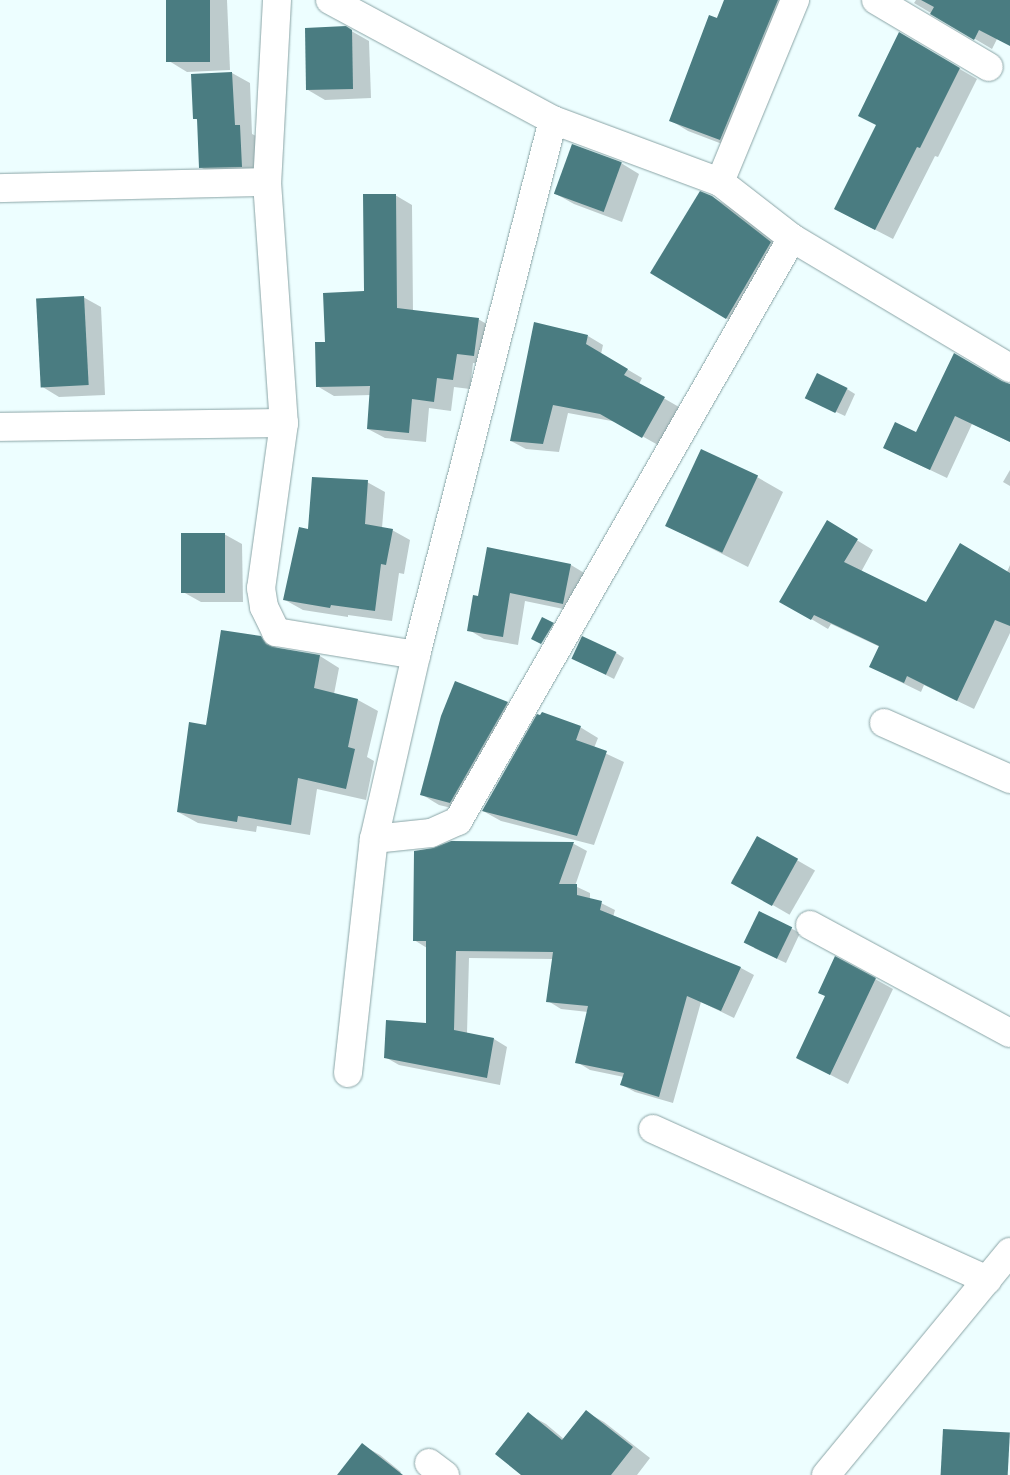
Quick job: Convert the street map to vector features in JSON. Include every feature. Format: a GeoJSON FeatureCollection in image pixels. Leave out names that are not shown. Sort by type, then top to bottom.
{"type":"FeatureCollection","features":[{"type":"Feature","properties":{"kind":"street"},"geometry":{"type":"LineString","coordinates":[[277,0],[267,182],[284,422],[261,588],[264,607],[276,632],[416,654]]}},
{"type":"Feature","properties":{"kind":"street"},"geometry":{"type":"LineString","coordinates":[[330,0],[552,120],[720,182],[792,238],[1010,368]]}},
{"type":"Feature","properties":{"kind":"street"},"geometry":{"type":"LineString","coordinates":[[720,182],[795,0]]}},
{"type":"Feature","properties":{"kind":"street"},"geometry":{"type":"LineString","coordinates":[[876,0],[989,68]]}},
{"type":"Feature","properties":{"kind":"street"},"geometry":{"type":"LineString","coordinates":[[348,1073],[374,840],[416,654],[552,120]]}},
{"type":"Feature","properties":{"kind":"street"},"geometry":{"type":"LineString","coordinates":[[0,188],[267,182]]}},
{"type":"Feature","properties":{"kind":"street"},"geometry":{"type":"LineString","coordinates":[[374,840],[431,833],[458,821],[792,238]]}},
{"type":"Feature","properties":{"kind":"street"},"geometry":{"type":"LineString","coordinates":[[0,427],[284,422]]}},
{"type":"Feature","properties":{"kind":"street"},"geometry":{"type":"LineString","coordinates":[[884,723],[1010,779]]}},
{"type":"Feature","properties":{"kind":"street"},"geometry":{"type":"LineString","coordinates":[[810,925],[1010,1033]]}},
{"type":"Feature","properties":{"kind":"street"},"geometry":{"type":"LineString","coordinates":[[653,1129],[988,1280]]}},
{"type":"Feature","properties":{"kind":"street"},"geometry":{"type":"LineString","coordinates":[[826,1475],[1010,1252]]}},
{"type":"Feature","properties":{"kind":"building"},"geometry":{"type":"Polygon","coordinates":[[[166,0],[210,0],[210,62],[166,62],[166,0]]]}},
{"type":"Feature","properties":{"kind":"building"},"geometry":{"type":"Polygon","coordinates":[[[724,0],[778,0],[720,140],[669,121],[709,15],[717,18],[724,0]]]}},
{"type":"Feature","properties":{"kind":"building"},"geometry":{"type":"Polygon","coordinates":[[[921,0],[1010,0],[1010,46],[979,30],[974,40],[930,14],[934,7],[921,0]]]}},
{"type":"Feature","properties":{"kind":"building"},"geometry":{"type":"Polygon","coordinates":[[[346,26],[352,30],[353,89],[306,90],[305,28],[346,26]]]}},
{"type":"Feature","properties":{"kind":"building"},"geometry":{"type":"Polygon","coordinates":[[[899,32],[960,68],[920,148],[917,147],[875,230],[834,209],[876,125],[858,116],[899,32]]]}},
{"type":"Feature","properties":{"kind":"building"},"geometry":{"type":"Polygon","coordinates":[[[232,72],[235,125],[240,125],[242,167],[199,168],[197,119],[193,119],[191,74],[232,72]]]}},
{"type":"Feature","properties":{"kind":"building"},"geometry":{"type":"Polygon","coordinates":[[[572,144],[622,162],[604,212],[554,194],[572,144]]]}},
{"type":"Feature","properties":{"kind":"building"},"geometry":{"type":"Polygon","coordinates":[[[700,191],[712,196],[771,242],[726,319],[650,273],[700,191]]]}},
{"type":"Feature","properties":{"kind":"building"},"geometry":{"type":"Polygon","coordinates":[[[363,194],[396,194],[397,308],[479,318],[474,356],[457,354],[453,380],[437,378],[434,402],[412,399],[409,433],[367,429],[370,386],[316,387],[315,342],[325,342],[323,293],[364,291],[363,194]]]}},
{"type":"Feature","properties":{"kind":"building"},"geometry":{"type":"Polygon","coordinates":[[[84,296],[89,385],[41,387],[36,299],[84,296]]]}},
{"type":"Feature","properties":{"kind":"building"},"geometry":{"type":"Polygon","coordinates":[[[534,322],[588,335],[586,344],[628,369],[624,375],[665,397],[642,438],[600,414],[553,405],[543,444],[510,441],[534,322]]]}},
{"type":"Feature","properties":{"kind":"building"},"geometry":{"type":"Polygon","coordinates":[[[954,353],[1010,384],[1010,442],[955,416],[930,470],[883,448],[895,422],[916,432],[954,353]]]}},
{"type":"Feature","properties":{"kind":"building"},"geometry":{"type":"Polygon","coordinates":[[[817,373],[848,388],[835,413],[805,398],[817,373]]]}},
{"type":"Feature","properties":{"kind":"building"},"geometry":{"type":"Polygon","coordinates":[[[701,449],[758,476],[722,553],[665,526],[701,449]]]}},
{"type":"Feature","properties":{"kind":"building"},"geometry":{"type":"Polygon","coordinates":[[[312,477],[368,480],[365,524],[393,529],[386,565],[381,564],[375,611],[331,605],[330,608],[283,600],[299,527],[308,529],[312,477]]]}},
{"type":"Feature","properties":{"kind":"building"},"geometry":{"type":"Polygon","coordinates":[[[827,520],[858,539],[844,562],[926,602],[960,543],[1010,573],[1010,626],[995,620],[957,701],[907,676],[904,683],[869,667],[879,646],[814,615],[811,620],[779,602],[827,520]]]}},
{"type":"Feature","properties":{"kind":"building"},"geometry":{"type":"Polygon","coordinates":[[[181,533],[225,533],[225,593],[181,593],[181,533]]]}},
{"type":"Feature","properties":{"kind":"building"},"geometry":{"type":"Polygon","coordinates":[[[487,547],[571,564],[563,604],[510,593],[503,637],[467,631],[473,595],[478,596],[487,547]]]}},
{"type":"Feature","properties":{"kind":"building"},"geometry":{"type":"Polygon","coordinates":[[[542,617],[554,623],[541,644],[531,639],[542,617]]]}},
{"type":"Feature","properties":{"kind":"building"},"geometry":{"type":"Polygon","coordinates":[[[221,630],[261,636],[266,644],[273,647],[320,655],[314,688],[358,699],[348,747],[355,749],[346,789],[298,778],[291,825],[238,816],[237,822],[177,812],[189,722],[206,725],[221,630]]]}},
{"type":"Feature","properties":{"kind":"building"},"geometry":{"type":"Polygon","coordinates":[[[582,636],[616,652],[606,675],[571,659],[582,636]]]}},
{"type":"Feature","properties":{"kind":"building"},"geometry":{"type":"Polygon","coordinates":[[[455,681],[508,702],[450,803],[420,795],[441,716],[455,681]]]}},
{"type":"Feature","properties":{"kind":"building"},"geometry":{"type":"Polygon","coordinates":[[[542,712],[581,726],[576,740],[607,751],[577,836],[482,811],[537,714],[540,715],[542,712]]]}},
{"type":"Feature","properties":{"kind":"building"},"geometry":{"type":"Polygon","coordinates":[[[757,836],[798,859],[772,906],[731,883],[757,836]]]}},
{"type":"Feature","properties":{"kind":"building"},"geometry":{"type":"Polygon","coordinates":[[[451,841],[574,842],[559,884],[577,884],[577,895],[602,901],[600,910],[741,967],[721,1011],[687,996],[659,1097],[620,1085],[624,1073],[575,1063],[588,1006],[546,1002],[553,952],[456,951],[454,1030],[494,1038],[487,1078],[384,1058],[386,1020],[426,1023],[426,941],[413,941],[414,851],[433,848],[451,841]]]}},
{"type":"Feature","properties":{"kind":"building"},"geometry":{"type":"Polygon","coordinates":[[[759,911],[792,927],[777,959],[744,942],[759,911]]]}},
{"type":"Feature","properties":{"kind":"building"},"geometry":{"type":"Polygon","coordinates":[[[835,956],[876,978],[830,1075],[796,1058],[825,996],[818,993],[835,956]]]}},
{"type":"Feature","properties":{"kind":"building"},"geometry":{"type":"Polygon","coordinates":[[[586,1410],[633,1447],[611,1475],[521,1475],[495,1454],[528,1412],[562,1440],[586,1410]]]}},
{"type":"Feature","properties":{"kind":"building"},"geometry":{"type":"Polygon","coordinates":[[[943,1429],[1010,1433],[1008,1475],[941,1475],[943,1429]]]}},
{"type":"Feature","properties":{"kind":"building"},"geometry":{"type":"Polygon","coordinates":[[[362,1443],[403,1475],[337,1475],[362,1443]]]}}]}
